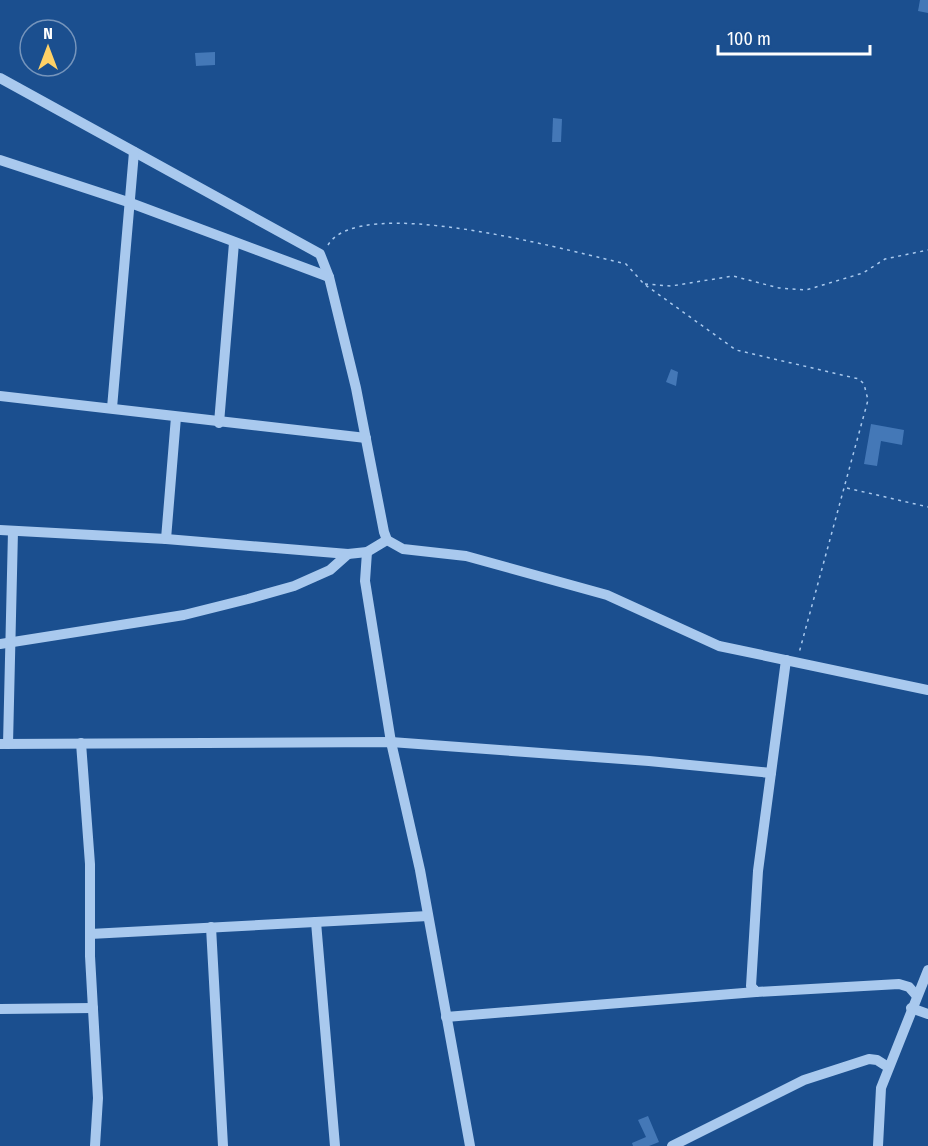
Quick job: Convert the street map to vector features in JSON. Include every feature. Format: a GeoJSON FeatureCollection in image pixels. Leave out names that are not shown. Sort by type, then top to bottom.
{"type":"FeatureCollection","features":[{"type":"Feature","properties":{"kind":"street"},"geometry":{"type":"LineString","coordinates":[[0,78],[313,249],[324,261],[366,438],[387,540],[403,549],[466,556],[607,595],[719,646],[928,690]]}},
{"type":"Feature","properties":{"kind":"street"},"geometry":{"type":"LineString","coordinates":[[112,408],[134,152]]}},
{"type":"Feature","properties":{"kind":"street"},"geometry":{"type":"LineString","coordinates":[[0,160],[50,179],[128,202],[329,277]]}},
{"type":"Feature","properties":{"kind":"street"},"geometry":{"type":"LineString","coordinates":[[219,423],[234,243]]}},
{"type":"Feature","properties":{"kind":"street"},"geometry":{"type":"LineString","coordinates":[[0,396],[219,423],[366,438]]}},
{"type":"Feature","properties":{"kind":"street"},"geometry":{"type":"LineString","coordinates":[[166,539],[176,417]]}},
{"type":"Feature","properties":{"kind":"street"},"geometry":{"type":"LineString","coordinates":[[0,530],[166,539],[348,554],[367,552],[387,540]]}},
{"type":"Feature","properties":{"kind":"street"},"geometry":{"type":"LineString","coordinates":[[13,531],[5,643],[4,744],[391,742],[650,761],[771,773]]}},
{"type":"Feature","properties":{"kind":"street"},"geometry":{"type":"LineString","coordinates":[[367,552],[365,581],[391,742],[428,916],[470,1146]]}},
{"type":"Feature","properties":{"kind":"street"},"geometry":{"type":"LineString","coordinates":[[5,643],[184,615],[248,599],[294,586],[330,570],[348,554]]}},
{"type":"Feature","properties":{"kind":"street"},"geometry":{"type":"LineString","coordinates":[[756,992],[750,979],[758,871],[771,773],[791,661]]}},
{"type":"Feature","properties":{"kind":"street"},"geometry":{"type":"LineString","coordinates":[[81,743],[90,864],[90,934],[98,1124],[95,1146]]}},
{"type":"Feature","properties":{"kind":"street"},"geometry":{"type":"LineString","coordinates":[[90,934],[428,916]]}},
{"type":"Feature","properties":{"kind":"street"},"geometry":{"type":"LineString","coordinates":[[315,922],[335,1146]]}},
{"type":"Feature","properties":{"kind":"street"},"geometry":{"type":"LineString","coordinates":[[210,927],[223,1146]]}},
{"type":"Feature","properties":{"kind":"street"},"geometry":{"type":"LineString","coordinates":[[878,1146],[878,1104],[888,1067],[928,970]]}},
{"type":"Feature","properties":{"kind":"street"},"geometry":{"type":"LineString","coordinates":[[446,1017],[756,992],[899,984],[909,987],[916,995]]}},
{"type":"Feature","properties":{"kind":"street"},"geometry":{"type":"LineString","coordinates":[[0,1009],[93,1008]]}},
{"type":"Feature","properties":{"kind":"street"},"geometry":{"type":"LineString","coordinates":[[911,1008],[928,1014]]}},
{"type":"Feature","properties":{"kind":"street"},"geometry":{"type":"LineString","coordinates":[[672,1146],[814,1077],[869,1059],[888,1067]]}},
{"type":"Feature","properties":{"kind":"path"},"geometry":{"type":"LineString","coordinates":[[324,261],[333,237],[342,230],[375,225],[434,224],[517,238],[626,264],[644,284],[736,350],[859,379],[864,384],[868,400],[846,488],[791,661]]}},
{"type":"Feature","properties":{"kind":"path"},"geometry":{"type":"LineString","coordinates":[[644,284],[671,286],[733,276],[779,288],[806,290],[863,273],[885,259],[928,250]]}},
{"type":"Feature","properties":{"kind":"path"},"geometry":{"type":"LineString","coordinates":[[846,488],[928,507]]}},
{"type":"Feature","properties":{"kind":"building"},"geometry":{"type":"Polygon","coordinates":[[[920,0],[928,0],[928,13],[918,11],[920,0]]]}},
{"type":"Feature","properties":{"kind":"building"},"geometry":{"type":"Polygon","coordinates":[[[215,52],[215,65],[196,66],[195,53],[215,52]]]}},
{"type":"Feature","properties":{"kind":"building"},"geometry":{"type":"Polygon","coordinates":[[[553,118],[562,119],[561,142],[552,142],[553,118]]]}},
{"type":"Feature","properties":{"kind":"building"},"geometry":{"type":"Polygon","coordinates":[[[671,369],[678,372],[676,386],[666,382],[671,369]]]}},
{"type":"Feature","properties":{"kind":"building"},"geometry":{"type":"Polygon","coordinates":[[[871,424],[904,430],[902,445],[881,441],[877,466],[864,464],[871,424]]]}},
{"type":"Feature","properties":{"kind":"building"},"geometry":{"type":"Polygon","coordinates":[[[648,1116],[659,1142],[649,1146],[633,1146],[632,1143],[646,1137],[638,1120],[648,1116]]]}}]}
